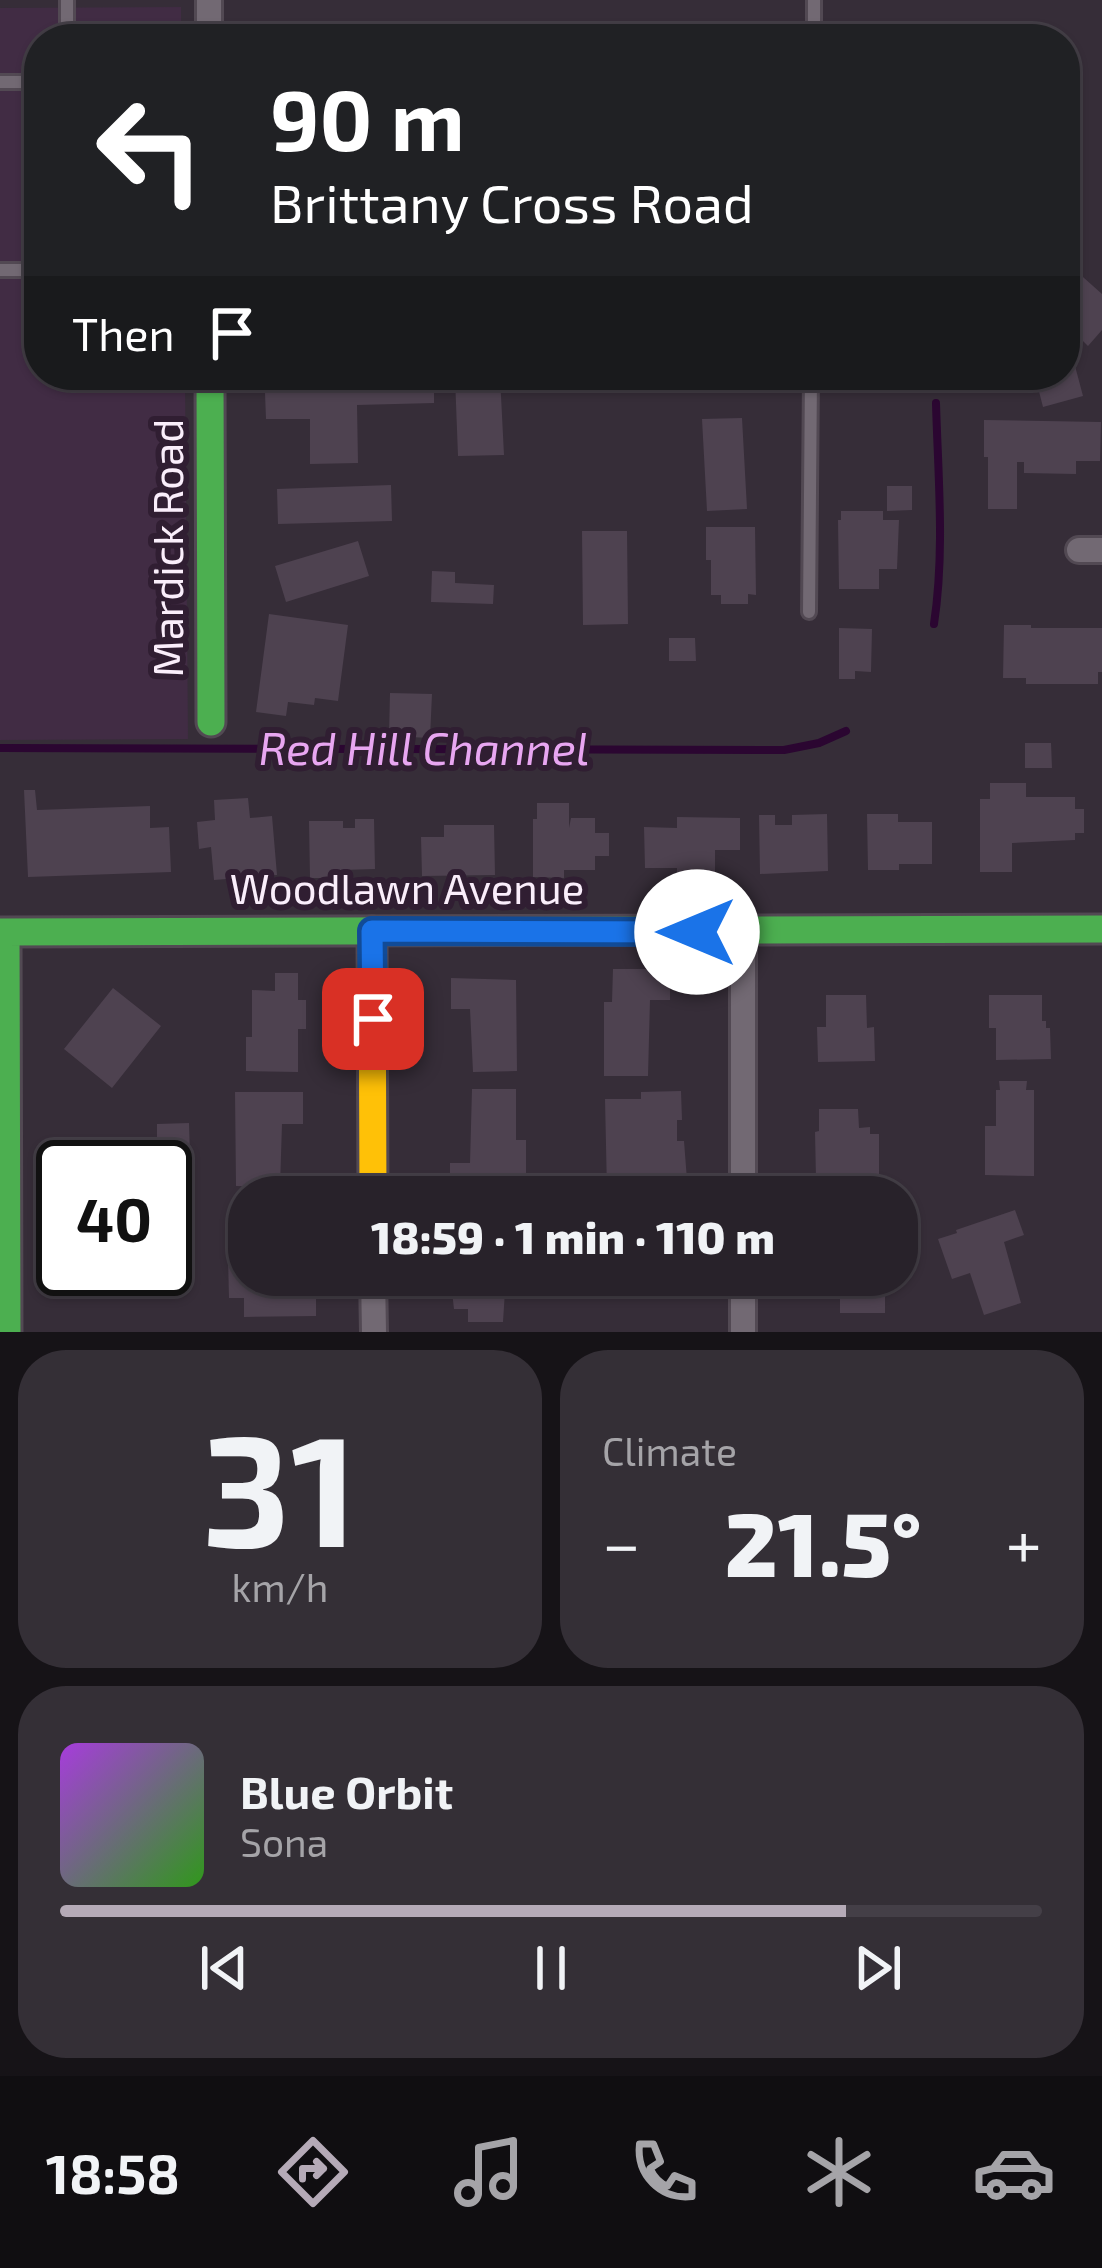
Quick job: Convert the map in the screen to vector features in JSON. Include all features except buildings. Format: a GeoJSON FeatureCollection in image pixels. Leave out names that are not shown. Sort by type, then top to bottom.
{"type":"FeatureCollection","features":[{"type":"Feature","properties":{"kind":"street","name":"Mardick Road"},"geometry":{"type":"LineString","coordinates":[[210,390],[211,722]]}},
{"type":"Feature","properties":{"kind":"street","name":"Woodlawn Avenue"},"geometry":{"type":"LineString","coordinates":[[3,932],[1102,929]]}},
{"type":"Feature","properties":{"kind":"street"},"geometry":{"type":"LineString","coordinates":[[372,931],[373,1176]]}},
{"type":"Feature","properties":{"kind":"street"},"geometry":{"type":"LineString","coordinates":[[3,932],[7,1332]]}},
{"type":"Feature","properties":{"kind":"street"},"geometry":{"type":"LineString","coordinates":[[743,932],[743,1176]]}},
{"type":"Feature","properties":{"kind":"street"},"geometry":{"type":"LineString","coordinates":[[373,1296],[374,1332]]}},
{"type":"Feature","properties":{"kind":"street"},"geometry":{"type":"LineString","coordinates":[[743,1296],[743,1332]]}},
{"type":"Feature","properties":{"kind":"lane"},"geometry":{"type":"LineString","coordinates":[[808,612],[811,390]]}},
{"type":"Feature","properties":{"kind":"shaded area"},"geometry":{"type":"Polygon","coordinates":[[[181,7],[181,24],[24,24],[24,390],[185,390],[188,739],[0,740],[0,8],[181,7]]]}},
{"type":"Feature","properties":{"kind":"waterway","name":"Red Hill Channel"},"geometry":{"type":"LineString","coordinates":[[934,624],[940,541],[936,403]]}},
{"type":"Feature","properties":{"kind":"waterway","name":"Red Hill Channel"},"geometry":{"type":"LineString","coordinates":[[0,748],[784,750],[846,731]]}},
{"type":"Feature","properties":{"kind":"traffic: fast"},"geometry":{"type":"LineString","coordinates":[[210,390],[211,722]]}},
{"type":"Feature","properties":{"kind":"traffic: fast"},"geometry":{"type":"LineString","coordinates":[[0,932],[1102,929]]}},
{"type":"Feature","properties":{"kind":"traffic: fast"},"geometry":{"type":"LineString","coordinates":[[6,932],[7,1332]]}},
{"type":"Feature","properties":{"kind":"traffic: slow"},"geometry":{"type":"LineString","coordinates":[[372,931],[373,1176]]}},
{"type":"Feature","properties":{"kind":"route"},"geometry":{"type":"LineString","coordinates":[[373,1019],[372,931],[697,932]]}}]}
